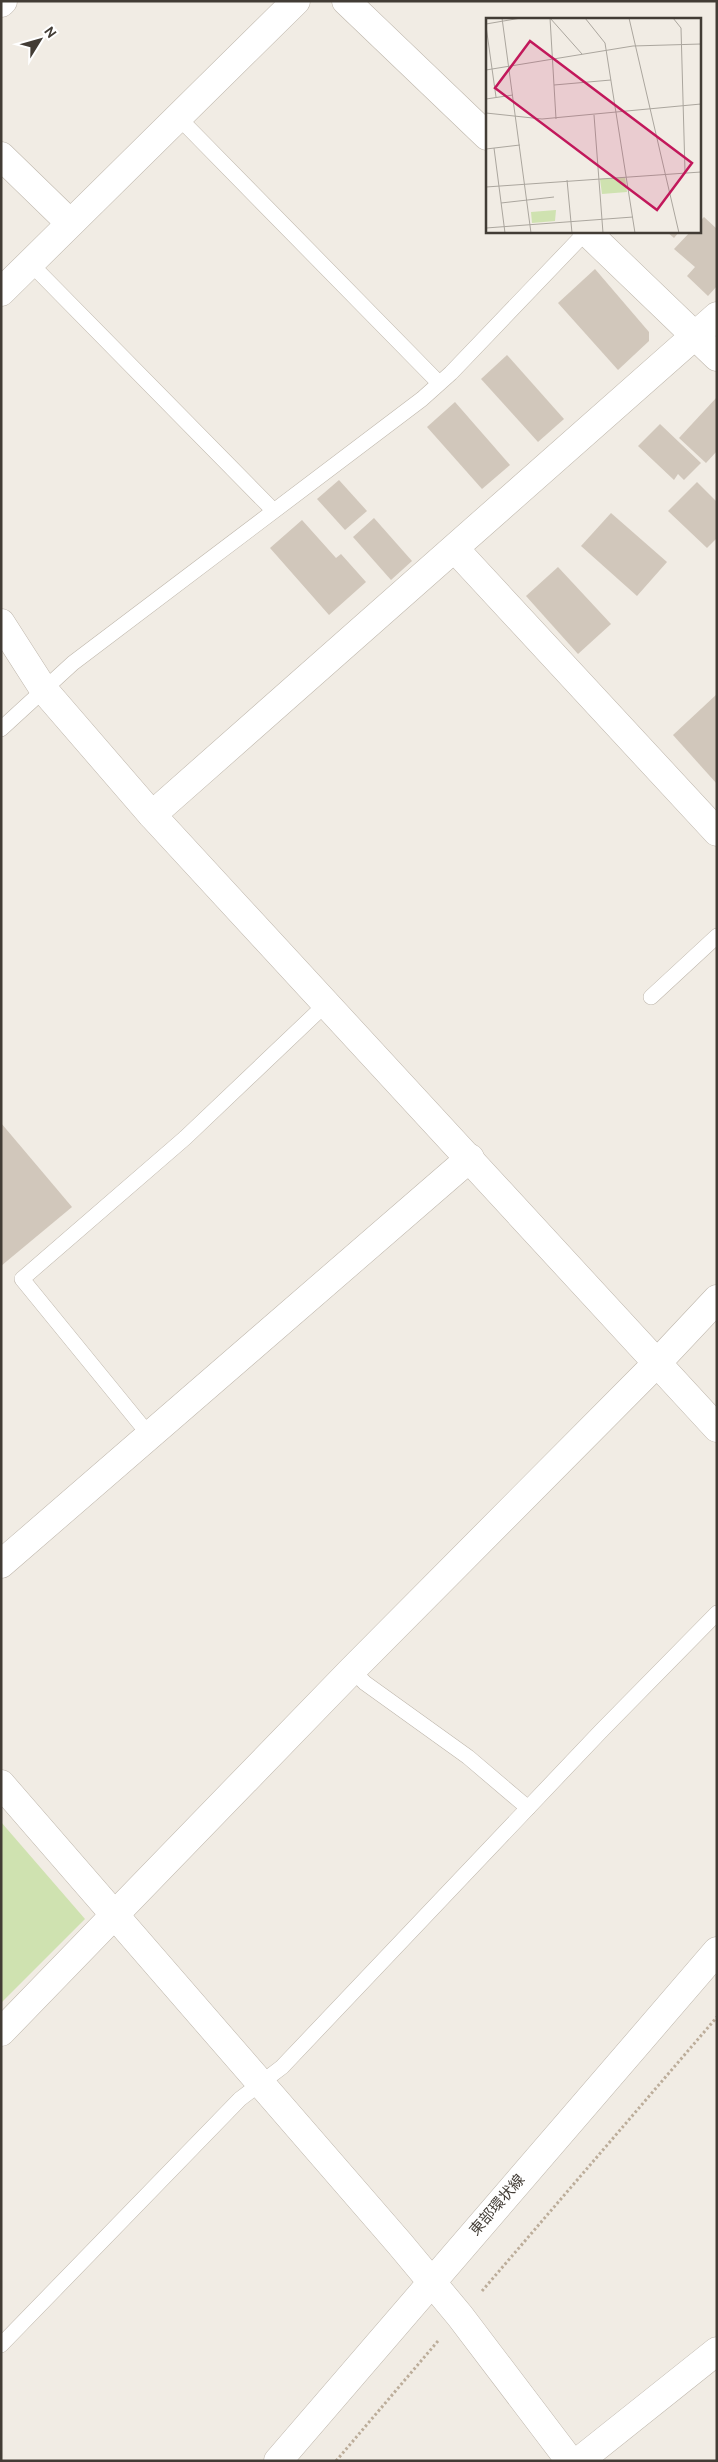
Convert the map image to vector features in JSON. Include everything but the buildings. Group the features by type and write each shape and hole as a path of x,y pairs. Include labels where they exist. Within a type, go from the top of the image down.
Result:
{"street":[{"path":"1,292 296,1"},
{"path":"346,1 486,135"},
{"path":"1,156 70,223"},
{"path":"587,232 717,357"},
{"path":"152,815 717,316"},
{"path":"455,549 717,832"},
{"path":"1,623 44,690 152,815 717,1428"},
{"path":"1,1564 470,1158"},
{"path":"1,2032 352,1670 657,1363 717,1298"},
{"path":"1,1784 261,2083 460,2316 570,2461"},
{"name":"東部環状線","path":"278,2461 717,1951"},
{"path":"579,2461 717,2351"}],"lane":[{"path":"178,117 439,383"},
{"path":"1,729 73,663 272,510 422,399 585,232"},
{"path":"30,263 272,510"},
{"path":"652,997 717,936"},
{"path":"150,1436 22,1279 185,1138 327,1003"},
{"path":"1,2345 240,2099 282,2068 528,1808 717,1613"},
{"path":"352,1670 365,1683 468,1757 528,1808"}],"path":[{"path":"336,2461 717,2017"}],"green space":[{"path":"1,1822 85,1919 1,2003"}]}
